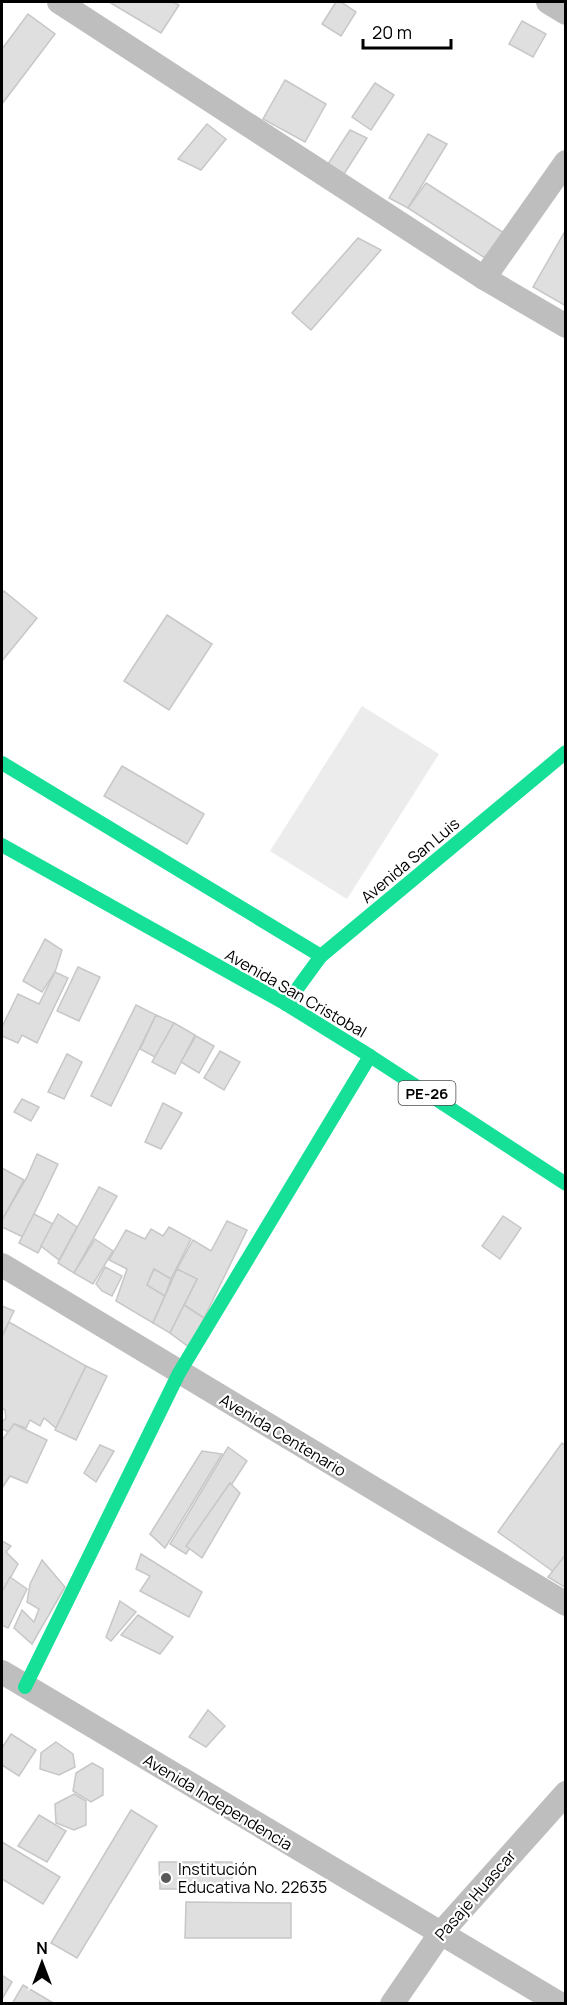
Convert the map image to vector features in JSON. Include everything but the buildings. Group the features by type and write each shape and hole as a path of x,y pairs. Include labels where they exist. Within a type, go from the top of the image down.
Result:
{"main road":[{"name":"Avenida San Luis","path":"286,1004 321,956 566,752"},
{"path":"2,763 321,956"},
{"name":"Avenida San Cristobal","path":"2,845 286,1004 370,1056 566,1185"},
{"path":"25,1687 179,1373 370,1056"}],"street":[{"path":"548,2 566,13"},
{"path":"66,3 484,278 566,326"},
{"path":"484,278 566,162"},
{"name":"Avenida Centenario","path":"2,1265 566,1604"},
{"name":"Avenida Independencia","path":"2,1672 560,2004"},
{"name":"Pasaje Huascar","path":"392,2004 440,1934 566,1793"}],"shaded area":[{"path":"362,706 439,754 347,899 270,851"}],"traffic: fast":[{"path":"321,956 566,752"},
{"path":"2,763 321,956 286,1004"},
{"path":"2,845 286,1004 566,1184"},
{"path":"25,1687 179,1373 370,1056"}],"place":[{"name":"Institución Educativa No. 22635","path":"166,1878"}]}
